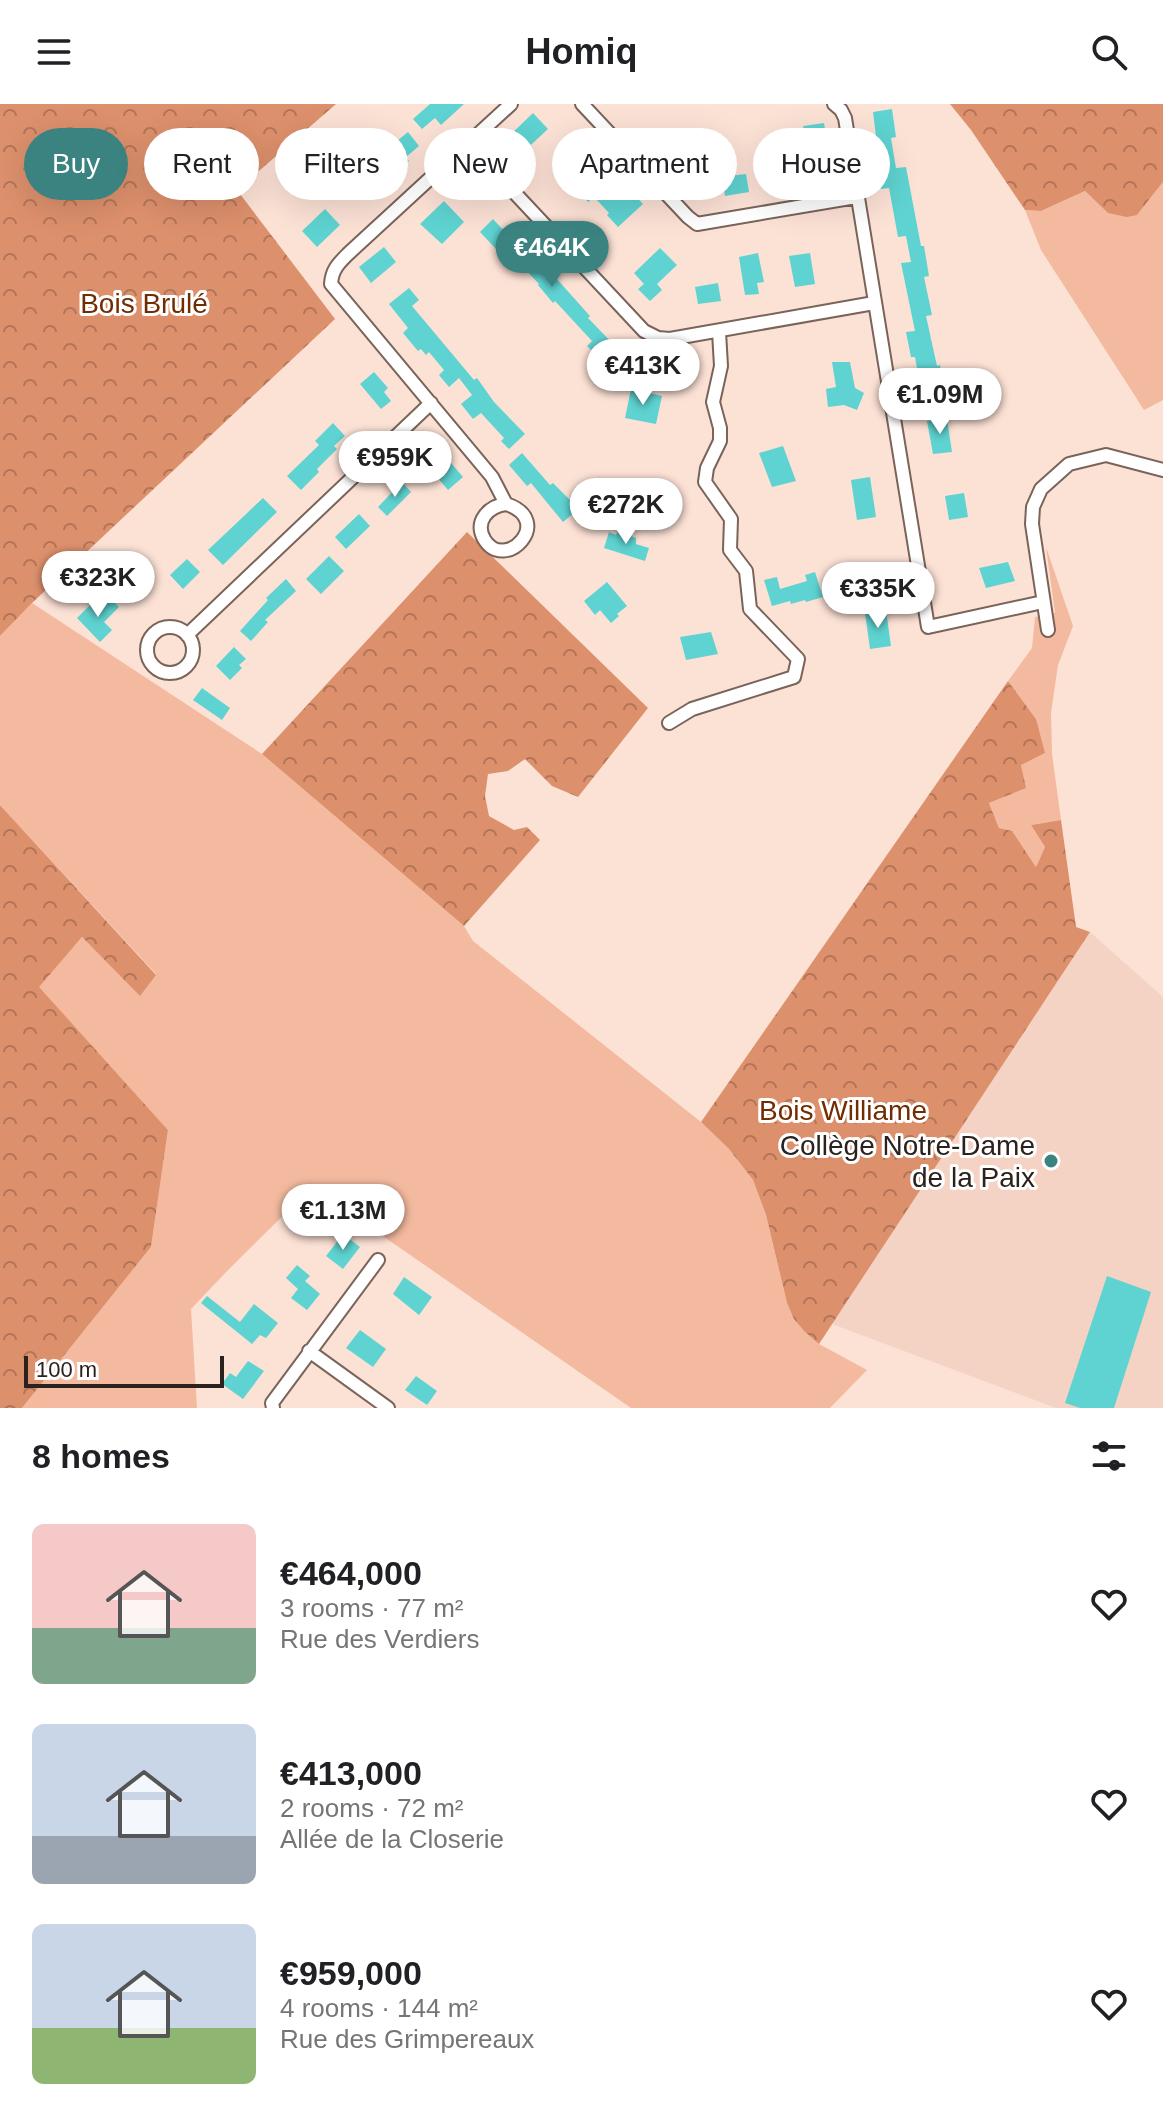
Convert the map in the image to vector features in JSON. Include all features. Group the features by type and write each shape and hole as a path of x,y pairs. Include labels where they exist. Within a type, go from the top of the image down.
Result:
{"street":[{"path":"486,128 511,104"},
{"path":"582,104 697,224 838,200"},
{"path":"834,104 841,110 846,128"},
{"path":"424,185 336,266 331,284 492,477 506,504"},
{"path":"521,200 644,331 658,338 719,332 874,303"},
{"path":"857,200 928,627 1043,602"},
{"path":"669,723 692,709 794,677 798,659 750,609 746,571 730,550 731,519 705,482 707,468 720,441 713,402 721,366 719,332"},
{"path":"187,635 431,403"},
{"path":"1048,630 1032,524 1033,507 1041,489 1069,464 1106,455 1163,470"},
{"path":"273,1408 272,1403 378,1260"},
{"path":"309,1351 388,1408"}],"shaded area":[{"path":"1163,182 1163,400 1144,410 1041,250 1025,210 1041,211 1085,191 1108,213 1137,215"},
{"path":"1046,547 1073,626 1058,665 1051,713 1052,754 1061,820 1031,825 1045,847 1036,867 1012,832 999,828 989,803 1025,788 1021,765 1036,719 1008,681 1032,648 1035,617 1055,613"},
{"path":"32,603 262,754 464,926 473,941 701,1122 729,1149 753,1180 766,1215 787,1303 805,1332 819,1344 867,1370 830,1408 631,1408 312,1187 191,1309 197,1408 22,1408 151,1247 168,1130 38,987 82,937 140,995 156,974 0,805 0,636"},
{"name":"Collège Notre-Dame de la Paix","path":"1090,932 1163,997 1163,1408 1056,1408 832,1324"}],"green space":[{"name":"Bois Brulé","path":"0,104 336,104 308,128 275,128 275,157 259,171 259,128 144,128 144,200 245,200 335,319 0,636"},
{"path":"950,104 1163,104 1163,182 1137,215 1127,217 1108,213 1085,191 1041,211 1025,210"},
{"path":"467,532 648,708 578,797 552,786 525,759 508,771 488,774 485,796 489,816 514,830 527,827 540,840 464,926 262,754"},
{"name":"Bois Williame","path":"1008,681 1036,719 1045,753 1021,765 1026,788 989,803 999,828 1012,831 1036,867 1045,847 1031,825 1061,820 1076,927 1090,932 819,1344 794,1319 787,1303 766,1215 753,1180 729,1149 701,1122"},
{"path":"0,805 156,975 140,996 82,937 39,987 168,1130 151,1247 22,1408 0,1408"}],"building":[{"path":"430,104 464,104 441,125 435,118 422,129 413,119"},
{"path":"892,109 896,137 891,138 896,168 906,167 921,246 924,246 929,276 924,277 932,315 926,316 937,366 940,365 944,395 922,397 915,357 911,357 906,332 915,331 901,263 911,262 906,236 898,237 890,193 890,128 875,128 873,112"},
{"path":"533,113 548,129 536,140 536,128 517,128"},
{"path":"824,123 825,128 803,128"},
{"path":"408,132 419,146 408,155"},
{"path":"746,174 749,192 737,194 737,175"},
{"path":"597,200 639,200 643,204 618,227 607,215 609,213"},
{"path":"444,201 464,222 442,244 420,224"},
{"path":"325,209 340,225 317,247 302,231"},
{"path":"493,219 517,245 522,240 619,350 605,364 587,346 592,341 555,301 553,303 539,284 501,244 496,249 480,232"},
{"path":"384,247 396,262 371,283 359,267"},
{"path":"660,248 677,265 657,284 662,290 650,301 638,289 644,284 634,273"},
{"path":"758,253 764,282 757,283 759,294 745,295 739,257"},
{"path":"810,253 815,284 795,287 789,256"},
{"path":"718,283 721,301 698,304 695,287"},
{"path":"409,288 419,300 412,306 474,380 477,378 494,402 525,434 509,449 501,441 504,438 481,413 473,419 461,404 472,395 459,378 449,387 439,375 444,370 429,352 426,355 421,349 418,351 403,333 408,328 389,304"},
{"path":"832,362 850,362 855,388 864,393 857,410 844,405 828,407 826,389 836,387"},
{"path":"374,372 388,388 384,392 391,401 381,409 360,384"},
{"path":"631,389 662,396 656,424 625,418"},
{"path":"947,419 952,452 933,454 927,421"},
{"path":"333,423 345,436 317,469 319,472 301,490 287,476 319,445 315,441"},
{"path":"783,446 796,481 772,487 759,453"},
{"path":"440,450 463,477 448,490 424,462"},
{"path":"522,453 550,485 553,483 574,504 571,507 575,512 563,522 531,483 527,486 509,465"},
{"path":"870,477 876,517 857,520 851,480"},
{"path":"402,482 411,492 387,516 378,507"},
{"path":"964,493 968,517 949,520 945,496"},
{"path":"263,498 277,512 223,565 208,550"},
{"path":"359,514 370,526 346,549 335,537"},
{"path":"618,531 636,538 636,544 649,548 645,561 604,548 609,532 616,535"},
{"path":"329,556 344,571 321,594 306,579"},
{"path":"187,559 200,572 183,589 170,575"},
{"path":"1008,562 1015,581 986,588 979,568"},
{"path":"815,572 823,597 772,606 764,580 777,577 780,589 807,581 805,575"},
{"path":"286,579 296,591 265,620 268,622 251,641 240,631"},
{"path":"607,582 627,606 611,623 600,610 595,615 584,601"},
{"path":"110,598 119,607 104,622 112,630 100,642 77,618 91,604 97,610"},
{"path":"886,610 891,646 870,649 865,613"},
{"path":"711,632 718,654 686,660 680,637"},
{"path":"234,647 246,659 230,680 216,666"},
{"path":"202,688 230,708 222,720 193,700"},
{"path":"343,1234 360,1247 343,1269 326,1256"},
{"path":"297,1265 310,1276 305,1281 320,1294 307,1310 291,1298 298,1289 286,1278"},
{"path":"1107,1276 1151,1292 1114,1408 1080,1408 1065,1403"},
{"path":"404,1277 432,1297 419,1315 393,1294"},
{"path":"207,1296 240,1322 254,1304 278,1323 266,1338 260,1335 252,1344 201,1303"},
{"path":"360,1330 386,1349 373,1367 346,1348"},
{"path":"248,1361 264,1371 243,1399 222,1384 230,1373 236,1377"},
{"path":"416,1376 437,1391 427,1405 405,1390"}],"place":[{"name":"Collège Notre-Dame de la Paix","path":"1051,1161"}]}
